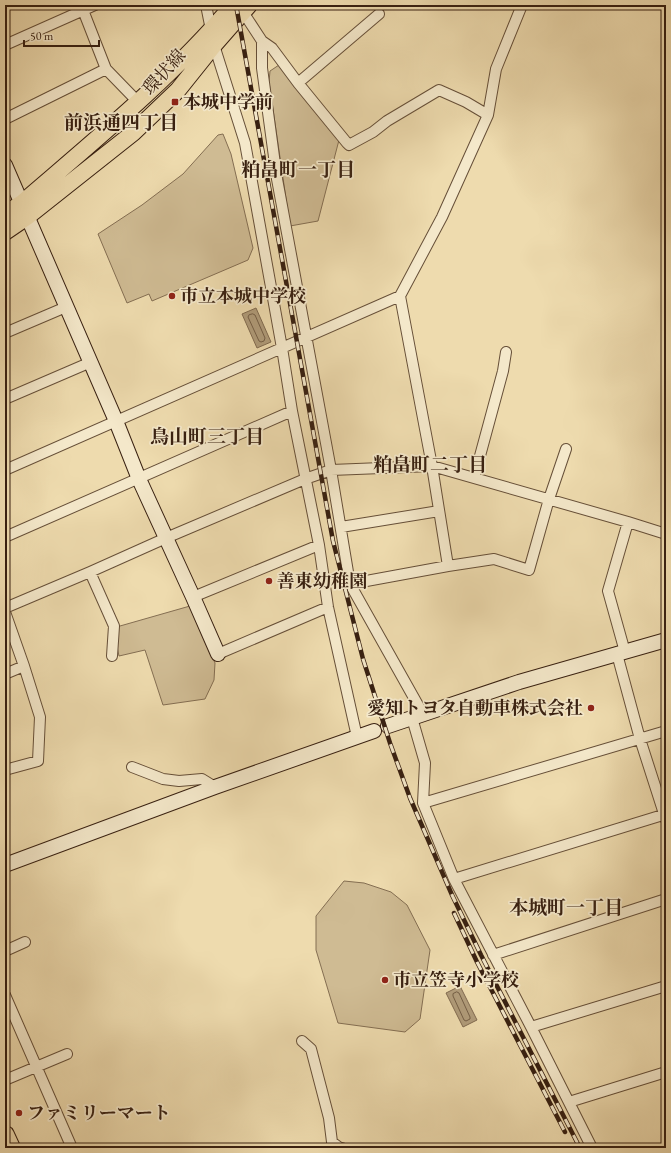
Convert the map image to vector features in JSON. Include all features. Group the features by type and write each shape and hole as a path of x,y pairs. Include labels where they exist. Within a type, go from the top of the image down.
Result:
{"highway":[{"path":"5,1135 11,1148"}],"main road":[{"name":"環状線","path":"5,232 25,210 138,102 212,38 242,7"},
{"name":"環状線","path":"5,214 25,210 132,133 178,90 212,38"}],"street":[{"path":"5,45 82,8 95,5"},
{"path":"206,5 212,38 245,143 328,607 357,737"},
{"path":"5,470 400,296 442,218 488,115 496,70 522,5"},
{"path":"242,7 262,41 272,48 298,83 349,145 373,132 387,121 439,90 466,102 488,115"},
{"path":"82,8 106,69 138,102"},
{"path":"298,83 379,14"},
{"path":"262,41 262,68 277,178 331,470 350,584 418,716 425,763 423,803 454,879 592,1148"},
{"path":"5,119 106,69"},
{"path":"5,165 91,362 139,479 218,654 328,607"},
{"path":"400,296 432,466 448,566"},
{"path":"5,333 66,307"},
{"path":"474,478 503,371 506,352"},
{"path":"5,399 91,362"},
{"path":"5,537 292,411"},
{"path":"350,584 448,566 494,560 530,570 549,499 566,449"},
{"path":"5,608 305,479 331,470 432,466 666,534"},
{"path":"341,527 439,511"},
{"path":"454,879 666,816 640,739 608,591 628,522"},
{"path":"193,597 318,545"},
{"path":"90,572 114,626 112,656"},
{"path":"5,612 40,717 38,761 5,770"},
{"path":"388,726 519,682 666,640"},
{"path":"5,674 24,666"},
{"path":"5,865 374,731"},
{"path":"423,803 666,731"},
{"path":"132,767 163,779 179,781 202,779 215,788"},
{"path":"493,955 666,899"},
{"path":"5,951 25,942"},
{"path":"531,1027 666,986"},
{"path":"5,995 72,1148"},
{"path":"302,1041 311,1049 329,1118 332,1142 342,1148"},
{"path":"5,1080 67,1054"},
{"path":"569,1102 666,1072"}],"shaded area":[{"path":"279,65 339,140 318,221 290,226 269,82 270,71"},
{"path":"223,134 231,154 253,248 248,260 152,301 149,294 127,303 98,234 142,205 183,174 218,135"},
{"path":"190,606 215,663 214,680 205,699 163,705 145,650 119,656 113,628"},
{"path":"344,881 364,883 391,892 407,905 430,950 420,1019 405,1032 338,1023 316,950 316,916"}],"water":[{"path":"256,308 271,342 257,348 242,314"},
{"path":"460,986 477,1020 463,1027 446,993"}],"railway":[{"path":"236,5 333,541 363,659 390,743 410,798 452,895 481,955 580,1148"},
{"path":"454,913 477,962 565,1132"}],"place":[{"name":"本城中学前","path":"175,102"},
{"name":"市立本城中学校","path":"172,296"},
{"name":"善東幼稚園","path":"269,581"},
{"name":"愛知トヨタ自動車株式会社","path":"591,708"},
{"name":"市立笠寺小学校","path":"385,980"},
{"name":"ファミリーマート","path":"19,1113"}],"district":[{"name":"前浜通四丁目","path":"121,122"},
{"name":"粕畠町一丁目","path":"298,169"},
{"name":"鳥山町三丁目","path":"207,436"},
{"name":"粕畠町二丁目","path":"430,464"},
{"name":"本城町一丁目","path":"566,907"}]}
